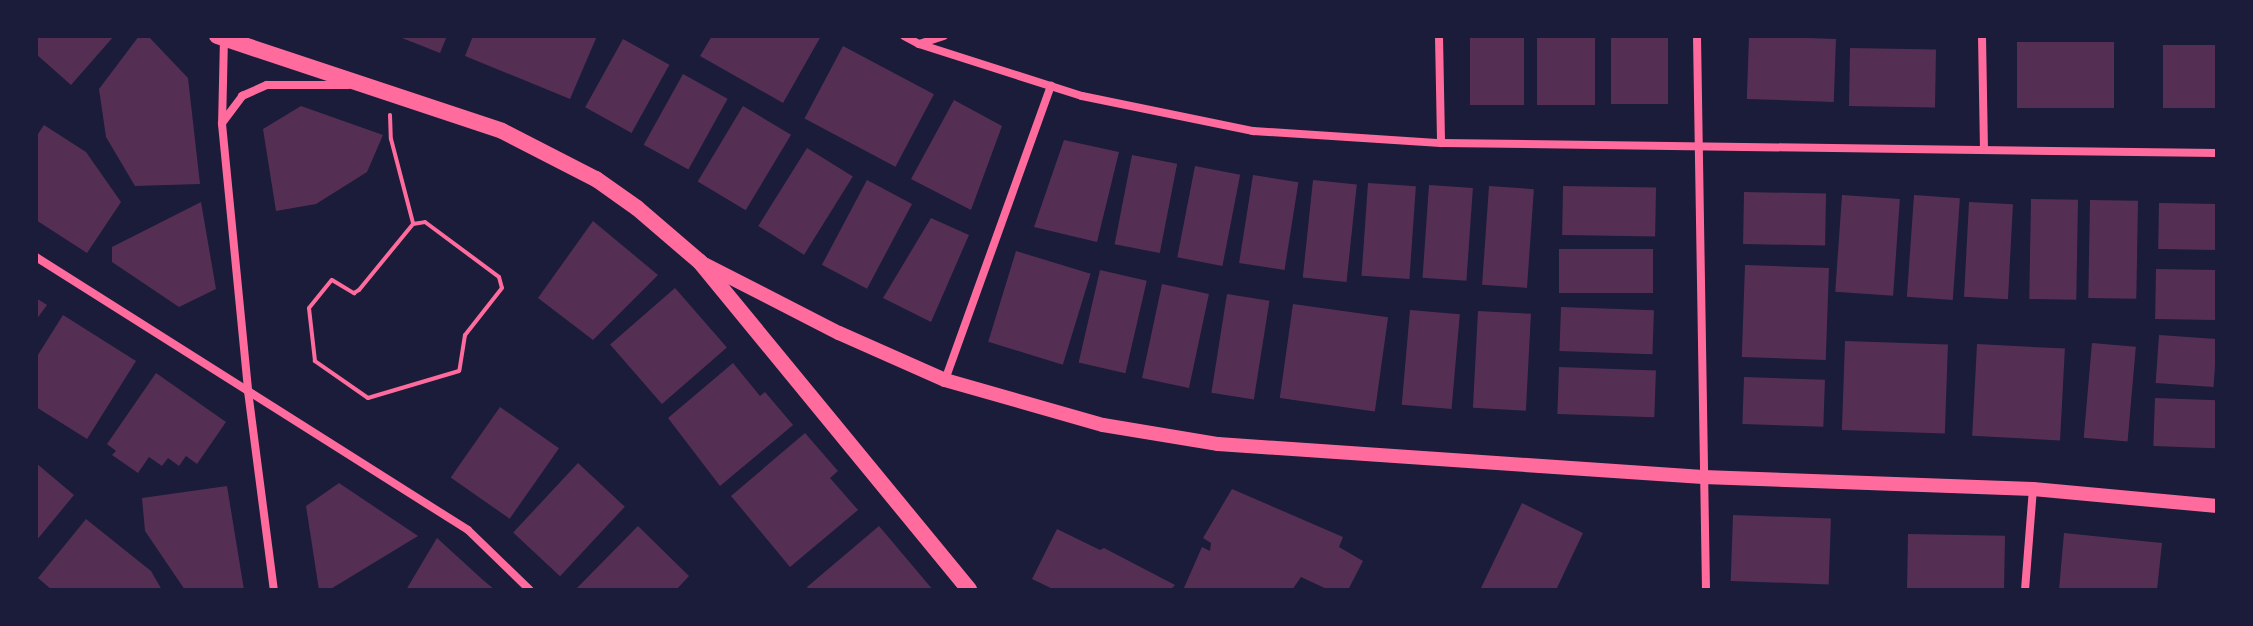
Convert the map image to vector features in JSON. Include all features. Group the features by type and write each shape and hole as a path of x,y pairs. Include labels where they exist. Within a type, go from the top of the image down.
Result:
{"main road":[{"path":"221,37 502,131 554,156 637,208 700,262 969,590"}],"street":[{"path":"904,36 919,44 1082,96 1253,131 1441,143 2217,153"},
{"path":"919,44 944,36"},
{"path":"1439,36 1441,143"},
{"path":"1697,36 1706,590"},
{"path":"1982,36 1984,150"},
{"path":"221,37 222,124 248,391 274,590"},
{"path":"222,124 242,96 267,85 365,85"},
{"path":"945,380 1051,86"},
{"path":"36,257 468,530 530,590"},
{"path":"700,262 839,333 945,380 1103,425 1218,444 1703,477 2033,489 2217,506"},
{"path":"2025,590 2033,489"}],"path":[{"path":"389,93 391,139 413,224"},
{"path":"425,222 499,277 502,288 465,335 459,371 368,398 315,361 309,308 332,280 354,293 359,290 413,224 425,222"}],"building":[{"path":"36,36 114,36 71,85 36,54"},
{"path":"139,36 148,36 188,78 200,184 135,186 106,137 99,89"},
{"path":"397,36 447,36 440,53"},
{"path":"473,36 597,36 570,99 465,56"},
{"path":"712,36 821,36 783,103 700,56"},
{"path":"1470,36 1524,36 1524,105 1470,105"},
{"path":"1537,36 1595,36 1595,105 1537,105"},
{"path":"1611,36 1668,36 1668,104 1611,104"},
{"path":"1749,36 1836,39 1834,102 1747,99"},
{"path":"623,39 669,65 632,133 585,107"},
{"path":"2017,42 2114,42 2114,108 2017,108"},
{"path":"2163,45 2217,45 2217,108 2163,108"},
{"path":"843,46 934,94 895,167 805,118"},
{"path":"1850,48 1936,50 1935,107 1849,106"},
{"path":"683,74 728,99 688,170 644,145"},
{"path":"954,100 1002,126 971,210 911,179"},
{"path":"301,106 383,135 367,172 316,204 276,211 263,129"},
{"path":"743,106 791,135 746,210 698,181"},
{"path":"44,125 86,152 121,202 87,253 36,220 36,137"},
{"path":"1064,140 1119,152 1097,242 1034,227"},
{"path":"807,148 853,177 804,255 758,226"},
{"path":"1132,155 1177,164 1160,253 1115,244"},
{"path":"1195,166 1240,175 1222,266 1177,257"},
{"path":"1253,175 1298,182 1285,270 1239,263"},
{"path":"867,180 912,204 867,289 822,265"},
{"path":"1313,180 1357,185 1347,282 1303,277"},
{"path":"1368,183 1416,186 1409,279 1362,276"},
{"path":"1429,185 1473,188 1466,281 1423,278"},
{"path":"1489,186 1534,189 1527,288 1482,285"},
{"path":"1563,186 1656,188 1655,237 1562,235"},
{"path":"1744,192 1826,193 1825,245 1743,244"},
{"path":"1842,195 1900,199 1893,296 1835,292"},
{"path":"1914,195 1960,198 1953,300 1907,297"},
{"path":"2031,199 2078,200 2076,300 2029,299"},
{"path":"2090,200 2138,201 2136,299 2088,298"},
{"path":"201,202 216,289 179,307 112,262 112,247"},
{"path":"1969,202 2013,204 2008,299 1964,297"},
{"path":"2159,203 2217,204 2216,250 2158,249"},
{"path":"931,218 969,235 931,322 883,298"},
{"path":"593,221 658,275 593,340 538,298"},
{"path":"1559,249 1653,249 1653,293 1559,293"},
{"path":"1016,251 1091,274 1063,365 988,342"},
{"path":"1745,265 1829,268 1826,360 1742,357"},
{"path":"2156,269 2217,270 2216,320 2155,319"},
{"path":"1100,270 1147,281 1125,373 1079,363"},
{"path":"1162,284 1209,294 1189,388 1142,378"},
{"path":"675,288 727,348 662,404 610,344"},
{"path":"1227,294 1269,301 1254,399 1211,393"},
{"path":"36,298 47,305 36,320"},
{"path":"1293,304 1388,317 1375,411 1280,398"},
{"path":"1561,307 1654,310 1652,354 1559,351"},
{"path":"1410,310 1460,314 1452,409 1402,405"},
{"path":"1478,311 1531,314 1526,411 1473,408"},
{"path":"63,315 136,361 87,439 36,407 36,358"},
{"path":"2159,335 2217,339 2214,387 2156,383"},
{"path":"1845,341 1948,345 1945,434 1842,430"},
{"path":"2092,343 2136,347 2128,441 2084,438"},
{"path":"1977,344 2065,349 2060,440 1972,436"},
{"path":"733,363 760,396 765,392 793,425 720,486 668,418"},
{"path":"1559,367 1656,370 1654,417 1557,414"},
{"path":"156,373 226,422 197,464 186,456 179,466 168,458 162,466 149,457 138,473 112,455 116,451 107,444"},
{"path":"1744,377 1825,380 1823,427 1742,424"},
{"path":"2155,398 2217,400 2215,448 2153,446"},
{"path":"500,407 559,448 510,519 451,477"},
{"path":"805,433 838,471 830,478 858,510 790,567 731,496"},
{"path":"36,463 74,495 36,541"},
{"path":"578,463 625,507 560,576 513,532"},
{"path":"339,483 418,536 329,590 319,590 306,506"},
{"path":"227,486 244,590 185,590 145,531 142,498"},
{"path":"1232,489 1343,537 1339,547 1363,561 1348,590 1329,590 1301,577 1292,590 1183,590 1202,547 1210,551 1211,543 1203,538"},
{"path":"1522,503 1583,533 1556,590 1480,590"},
{"path":"1733,515 1831,518 1829,584 1731,581"},
{"path":"86,519 151,571 162,590 52,590 38,578"},
{"path":"638,526 689,576 676,590 579,590 577,588"},
{"path":"879,526 933,590 809,590 807,587"},
{"path":"1057,529 1100,550 1104,548 1175,585 1170,590 1055,590 1032,579"},
{"path":"2064,533 2162,543 2157,590 2059,590"},
{"path":"1908,534 2005,536 2004,590 1907,590"},
{"path":"437,538 483,580 495,590 406,590"}]}
